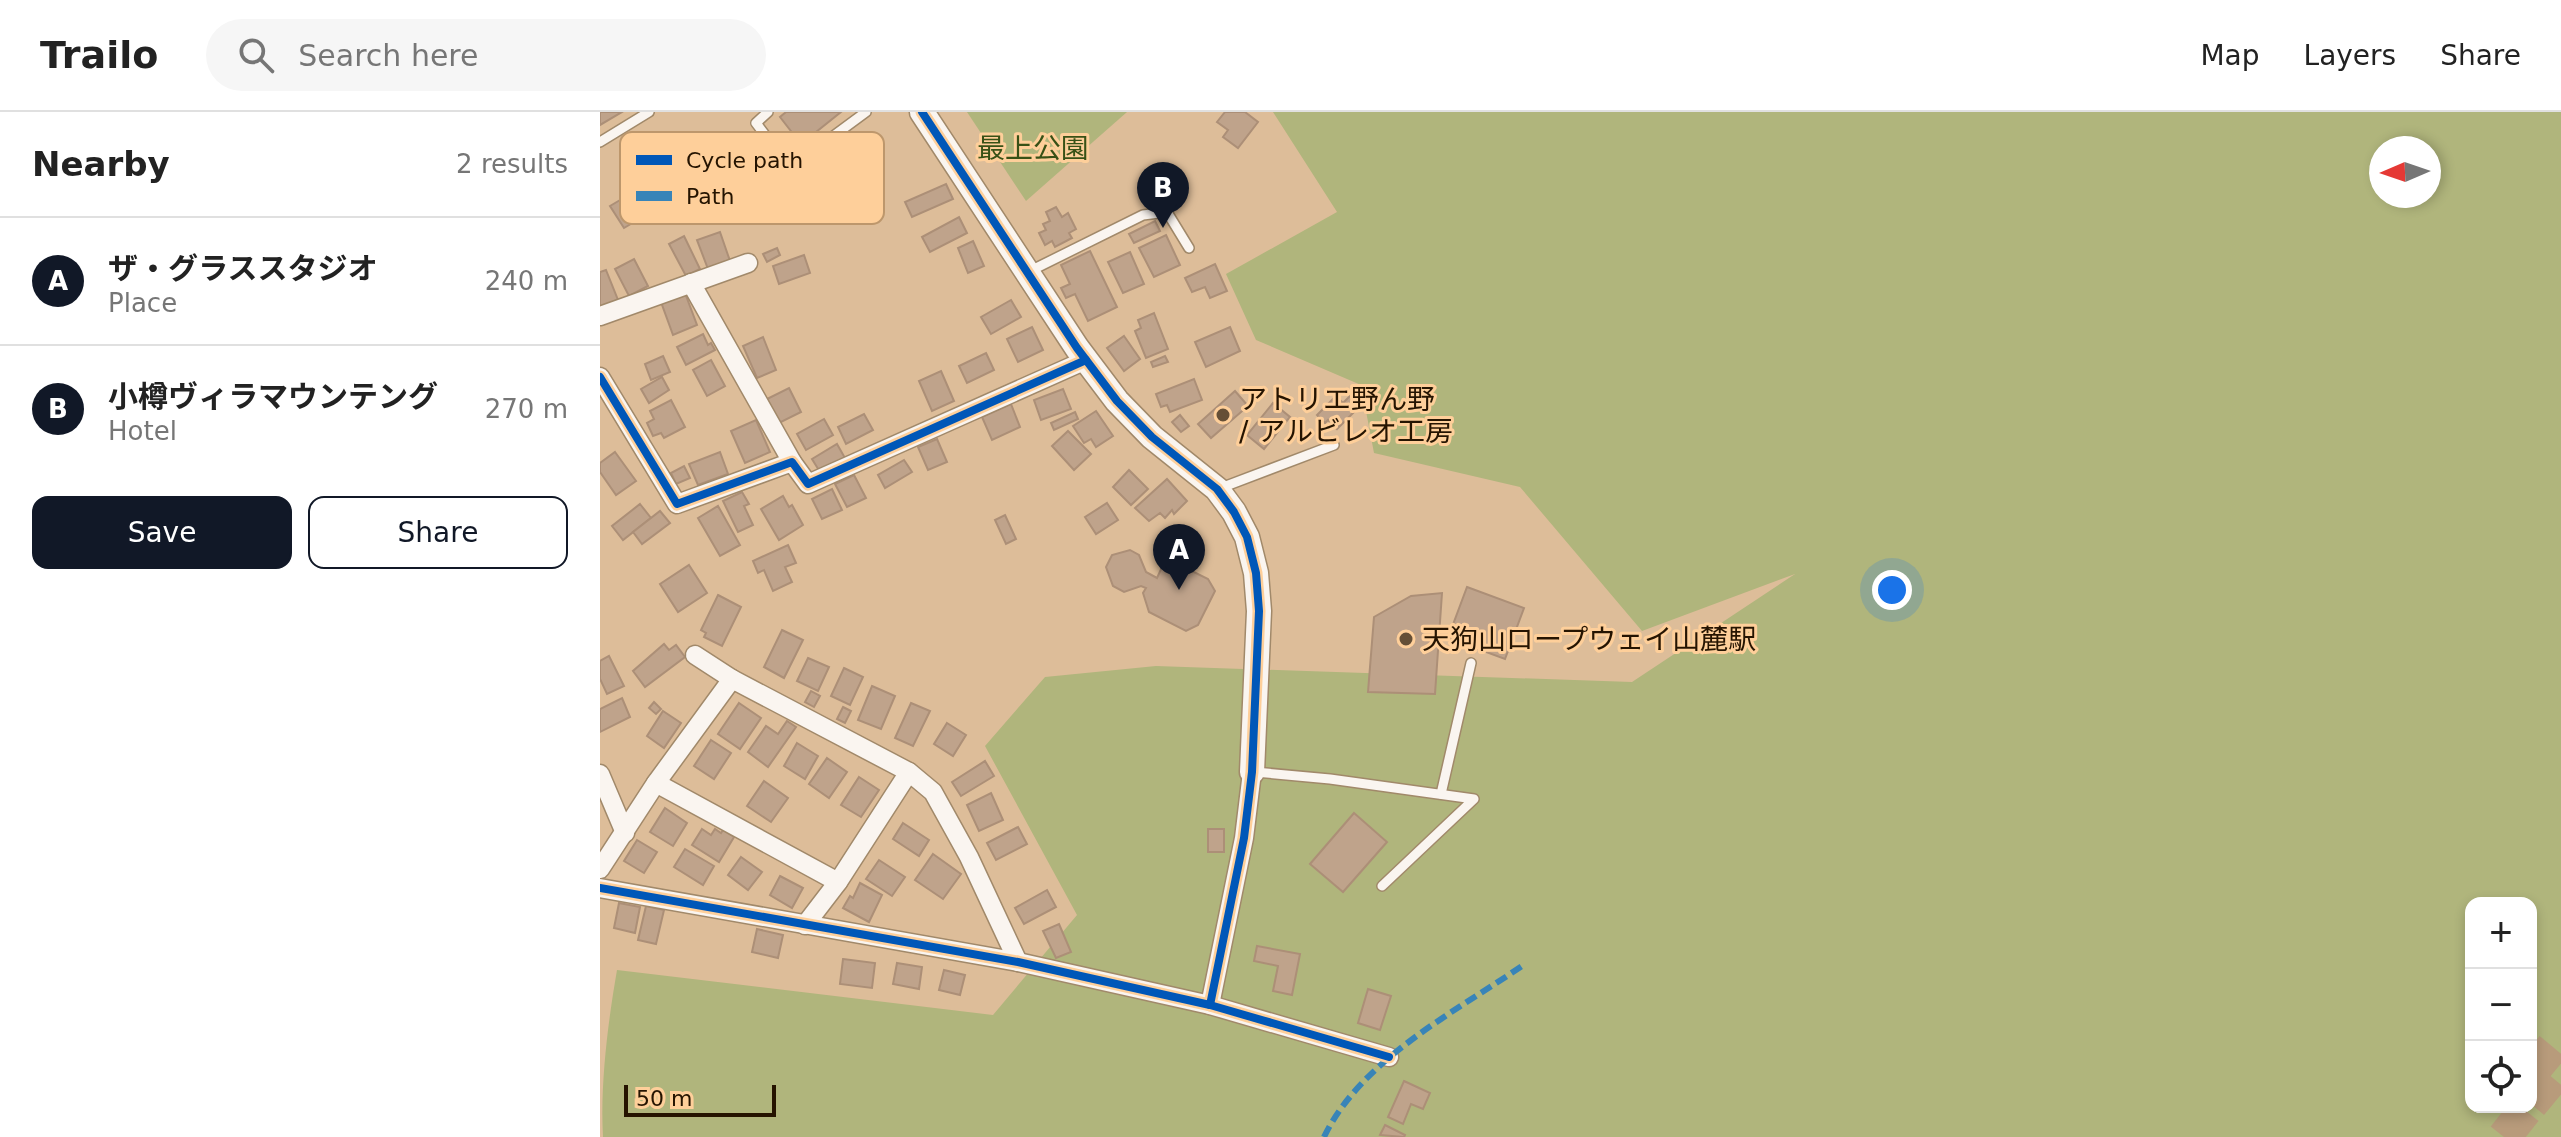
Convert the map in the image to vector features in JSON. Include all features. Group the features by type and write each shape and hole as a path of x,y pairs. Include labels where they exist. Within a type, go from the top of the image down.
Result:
{"street":[{"path":"922,112 1086,360 1117,401 1152,437 1217,489 1247,537 1256,573 1259,611 1252,772 1244,838 1210,1005"},
{"path":"600,316 748,263"},
{"path":"691,283 792,462 808,484 1086,360"},
{"path":"600,377 677,504 792,462"},
{"path":"695,655 732,679 909,772 933,792 969,857 1018,962"},
{"path":"600,869 656,783 732,679"},
{"path":"805,925 838,882 909,772"},
{"path":"600,774 625,833"},
{"path":"656,783 838,882"},
{"path":"600,888 1018,962 1210,1005 1389,1057"}],"lane":[{"path":"600,142 649,112"},
{"path":"763,132 756,123 768,112"},
{"path":"839,132 866,112"},
{"path":"1028,272 1143,215 1167,212 1189,248"},
{"path":"1217,489 1334,445"},
{"path":"1441,794 1471,663"},
{"path":"1252,772 1474,799 1382,886"}],"green space":[{"name":"最上公園","path":"967,112 1127,112 1026,201"},
{"path":"1273,112 2561,112 2561,1137 603,1137 606,1053 617,970 993,1015 1077,915 985,746 1045,677 1156,666 1632,682 1795,574 1642,631 1520,487 1374,453 1361,385 1256,340 1226,274 1337,212"}],"building":[{"path":"600,112 622,112 600,125"},
{"path":"786,112 841,112 816,132 792,132 780,117"},
{"path":"1225,112 1245,112 1258,122 1238,148 1223,137 1228,130 1217,122"},
{"path":"946,184 953,199 912,217 905,202"},
{"path":"620,200 620,222 610,206"},
{"path":"1056,207 1062,217 1068,213 1076,229 1069,233 1072,238 1055,247 1052,241 1045,245 1039,233 1046,230 1043,224 1050,221 1046,212"},
{"path":"959,217 967,233 930,252 922,237"},
{"path":"1155,221 1160,231 1134,243 1129,234"},
{"path":"720,232 730,261 708,269 697,240"},
{"path":"1166,235 1180,265 1154,277 1139,248"},
{"path":"684,236 700,269 686,276 669,244"},
{"path":"973,241 984,266 968,273 958,248"},
{"path":"777,248 780,255 767,262 763,254"},
{"path":"1090,251 1117,307 1088,321 1075,294 1066,298 1061,288 1070,284 1061,265"},
{"path":"1130,252 1144,284 1123,293 1108,262"},
{"path":"804,255 810,273 779,284 773,266"},
{"path":"634,259 648,286 629,296 615,269"},
{"path":"1215,264 1227,291 1210,298 1205,287 1192,292 1185,278"},
{"path":"606,270 618,300 600,307 600,272"},
{"path":"685,293 697,325 673,335 661,302"},
{"path":"1011,300 1021,317 991,334 981,317"},
{"path":"1154,313 1168,349 1146,358 1135,331 1141,328 1138,320"},
{"path":"1032,327 1043,350 1018,362 1007,339"},
{"path":"1230,327 1240,351 1206,367 1195,342"},
{"path":"703,334 708,345 711,343 715,350 686,365 677,347"},
{"path":"1124,336 1140,359 1124,371 1107,348"},
{"path":"763,337 776,370 757,378 743,346"},
{"path":"986,353 994,370 967,383 959,366"},
{"path":"663,356 670,372 651,380 645,364"},
{"path":"1165,356 1168,362 1153,367 1151,362"},
{"path":"711,360 725,386 707,396 693,370"},
{"path":"941,371 954,401 932,411 919,381"},
{"path":"662,377 669,390 649,403 641,389"},
{"path":"1194,379 1202,400 1170,412 1167,405 1161,407 1156,394"},
{"path":"789,388 801,412 779,423 767,399"},
{"path":"1063,389 1071,409 1041,420 1034,400"},
{"name":"アトリエ野ん野 / アルビレオ工房","path":"1235,391 1248,406 1211,438 1198,424"},
{"path":"1336,396 1343,403 1350,396 1360,406 1337,429 1317,415"},
{"path":"671,400 685,427 664,438 661,433 653,436 647,423 654,419 650,411"},
{"path":"1273,403 1290,417 1264,449 1247,435"},
{"path":"1011,404 1020,427 992,440 982,417"},
{"path":"1096,411 1113,436 1096,447 1091,439 1084,443 1073,426"},
{"path":"1075,412 1078,419 1054,430 1051,423"},
{"path":"864,414 873,430 846,444 838,427"},
{"path":"1180,415 1189,426 1181,432 1172,422"},
{"path":"824,419 833,435 806,450 797,434"},
{"path":"756,420 770,452 745,463 731,431"},
{"path":"1068,431 1091,454 1074,470 1052,446"},
{"path":"937,439 947,462 928,470 918,447"},
{"path":"837,444 845,458 820,472 812,459"},
{"path":"615,452 636,481 616,495 600,472 600,463"},
{"path":"720,452 728,474 698,485 689,464"},
{"path":"904,460 912,472 885,488 878,475"},
{"path":"684,466 690,478 676,484 671,473"},
{"path":"1129,470 1148,489 1131,505 1113,487"},
{"path":"854,475 866,498 847,507 835,484"},
{"path":"1167,479 1187,501 1174,514 1172,510 1165,518 1160,513 1149,521 1135,508"},
{"path":"832,489 842,510 822,519 812,499"},
{"path":"742,492 749,504 744,506 753,525 738,532 723,501"},
{"path":"783,496 803,525 779,540 761,509"},
{"path":"1107,503 1118,520 1096,534 1085,517"},
{"path":"640,504 651,518 623,540 612,526"},
{"path":"718,506 740,545 720,556 698,518"},
{"path":"660,511 670,523 642,544 633,532"},
{"path":"1005,515 1016,539 1006,544 995,520"},
{"path":"788,545 796,563 785,567 792,582 773,591 764,570 758,573 753,561"},
{"path":"1130,550 1139,555 1146,572 1157,578 1162,567 1174,562 1208,579 1215,591 1198,625 1186,631 1149,612 1143,593 1146,588 1141,586 1124,592 1113,586 1106,567 1112,555"},
{"path":"689,565 707,593 678,612 660,584"},
{"path":"1467,587 1524,608 1505,659 1448,638"},
{"name":"天狗山ロープウェイ山麓駅","path":"1442,593 1435,694 1368,692 1374,617 1411,596"},
{"path":"718,595 741,607 722,646 704,637 706,633 701,630"},
{"path":"782,630 803,640 784,678 764,667"},
{"path":"664,644 669,650 676,645 685,657 645,687 633,671"},
{"path":"609,656 624,686 607,694 600,679 600,661"},
{"path":"808,658 829,667 818,691 797,681"},
{"path":"844,668 863,677 850,705 831,696"},
{"path":"872,686 895,696 881,729 858,720"},
{"path":"811,691 820,696 814,707 805,702"},
{"path":"622,698 630,717 600,732 600,709"},
{"path":"654,702 661,709 656,714 649,708"},
{"path":"739,703 761,718 740,749 718,734"},
{"path":"911,703 930,711 913,746 895,738"},
{"path":"843,707 851,711 845,723 837,719"},
{"path":"663,711 681,723 664,748 647,736"},
{"path":"787,721 796,727 768,767 748,752 766,726 778,734"},
{"path":"947,723 966,735 953,756 934,744"},
{"path":"711,740 731,753 714,779 694,766"},
{"path":"797,743 818,756 805,779 784,766"},
{"path":"827,758 847,772 829,798 809,784"},
{"path":"985,761 994,776 961,796 952,782"},
{"path":"859,777 879,790 861,817 841,805"},
{"path":"764,781 788,798 771,822 747,806"},
{"path":"991,793 1003,820 979,831 967,805"},
{"path":"665,808 687,823 673,846 650,832"},
{"path":"1354,813 1387,842 1343,892 1310,864"},
{"path":"903,823 929,840 919,856 893,839"},
{"path":"1018,827 1027,844 996,860 987,843"},
{"path":"702,829 711,835 715,829 721,833 723,830 734,837 719,862 692,845"},
{"path":"1208,829 1224,829 1224,852 1208,852"},
{"path":"637,840 657,852 644,873 624,861"},
{"path":"685,849 714,866 703,885 674,867"},
{"path":"933,854 961,874 943,899 915,880"},
{"path":"741,857 762,872 748,890 728,875"},
{"path":"879,860 905,877 892,896 866,879"},
{"path":"780,876 803,888 792,908 770,895"},
{"path":"860,883 882,895 869,922 843,908 850,896 853,898"},
{"path":"1047,890 1056,907 1024,924 1015,908"},
{"path":"619,903 640,907 635,933 614,928"},
{"path":"646,906 664,910 656,944 638,940"},
{"path":"1059,924 1071,952 1056,958 1043,931"},
{"path":"757,929 783,935 778,958 752,952"},
{"path":"1257,946 1300,954 1292,995 1273,991 1278,966 1254,961"},
{"path":"843,959 875,963 872,988 840,984"},
{"path":"897,963 922,967 919,989 893,984"},
{"path":"944,970 965,975 960,995 939,990"},
{"path":"1368,989 1391,996 1380,1030 1358,1023"},
{"path":"1404,1081 1430,1093 1423,1109 1411,1104 1403,1124 1388,1117"},
{"path":"1385,1125 1405,1135 1404,1137 1380,1135"}],"tunnel":[{"path":"2537,1066 2561,1037"},
{"path":"2537,1097 2561,1068"},
{"path":"2504,1137 2523,1113"}],"marked path":[{"path":"1324,1137 1340,1109 1385,1061 1439,1020 1522,966"}],"cycle path":[{"path":"922,112 1077,348 1117,401 1152,437 1217,489 1247,537 1256,573 1259,611 1252,772 1244,838 1210,1005"},
{"path":"600,377 677,504 792,462 808,484 1086,360"},
{"path":"600,888 1018,962 1210,1005 1389,1057"}],"place":[{"name":"小樽ヴィラマウンテング","path":"1163,228"},
{"name":"アトリエ野ん野 / アルビレオ工房","path":"1223,415"},
{"name":"ザ・グラススタジオ","path":"1179,590"},
{"name":"天狗山ロープウェイ山麓駅","path":"1406,639"}]}
